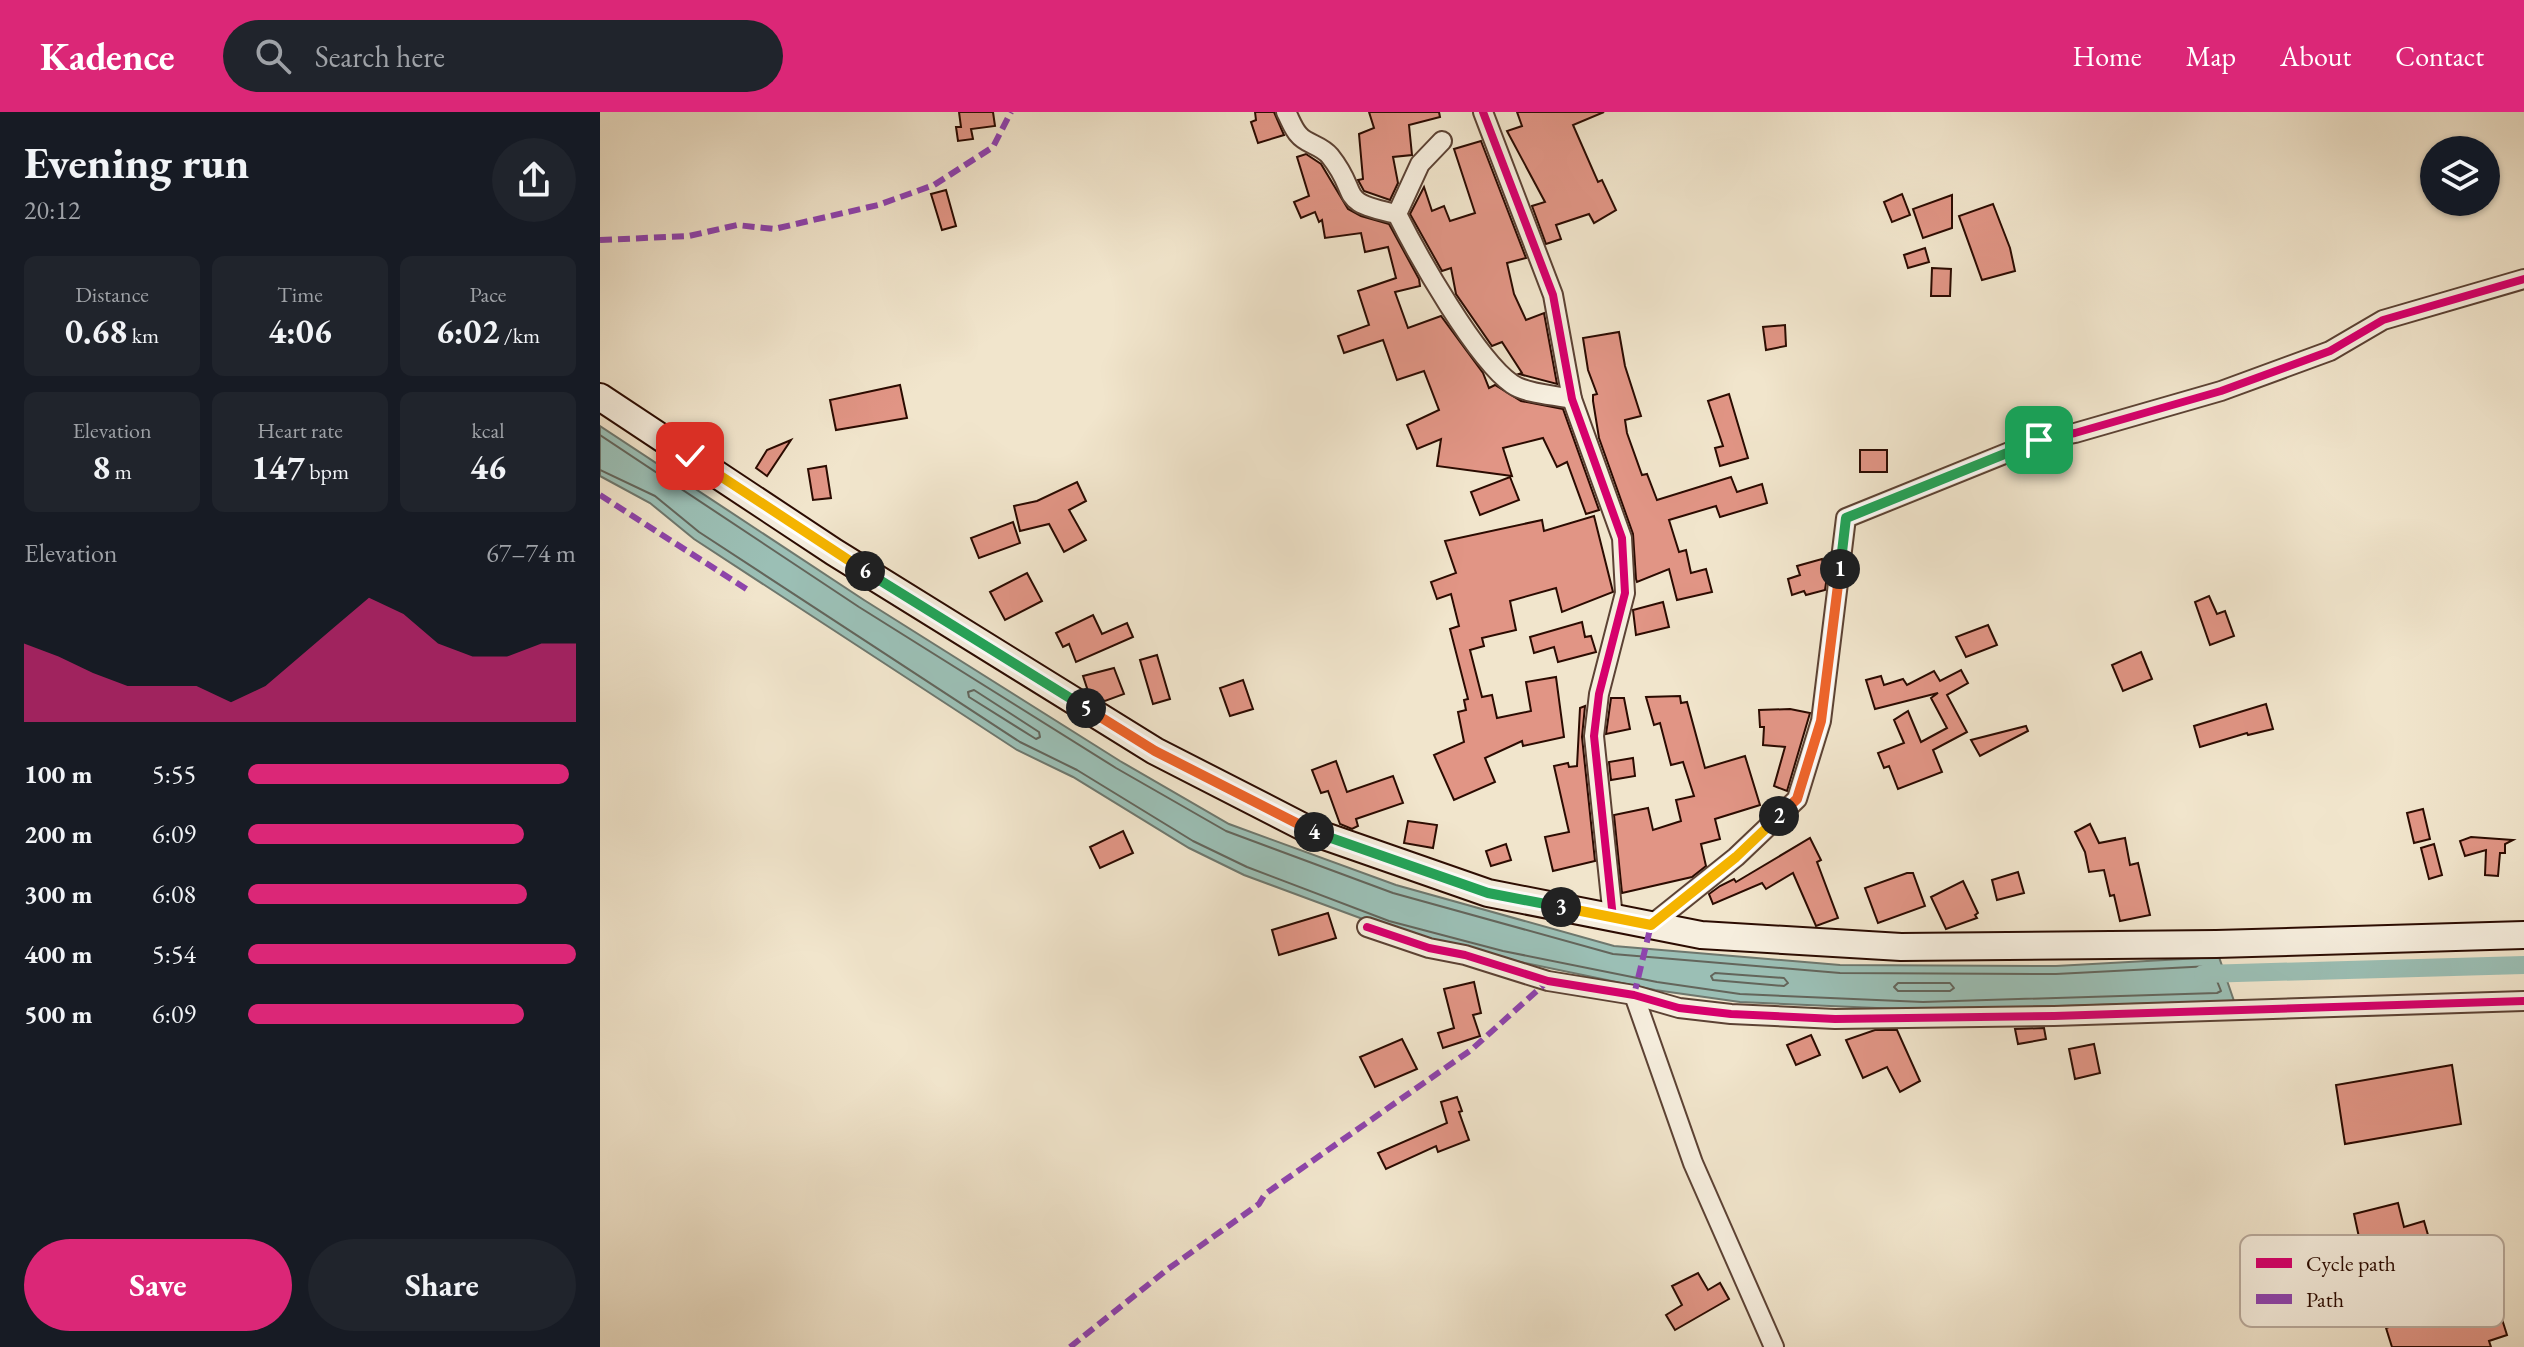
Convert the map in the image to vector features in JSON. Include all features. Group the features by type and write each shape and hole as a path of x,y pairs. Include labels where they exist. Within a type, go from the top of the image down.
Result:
{"main road":[{"path":"600,397 834,552 1168,758 1313,832 1488,893 1701,935 1901,947 2216,944 2524,935"}],"street":[{"path":"1286,112 1300,137 1317,144 1331,157 1351,198 1363,207 1397,214"},
{"path":"1483,112 1553,295 1572,399 1622,538 1625,593 1599,694 1594,736 1613,918"},
{"path":"1397,214 1420,164 1442,141"},
{"path":"1397,214 1416,251 1489,362 1514,386 1572,399"},
{"path":"1651,925 1736,857 1797,799 1821,721 1846,518 2039,440 2075,433 2221,391 2330,351 2383,320 2524,279"},
{"path":"1367,927 1548,981 1634,995 1692,1009 1835,1019 2070,1016 2524,1001"},
{"path":"1634,995 1693,1163 1774,1347"}],"water":[{"path":"600,426 864,600 1120,761 1229,824 1396,885 1614,946 1840,965 2056,966 2219,957 2234,1001 1923,1010 1740,1002 1655,990 1501,958 1387,928 1244,875 1189,848 1073,777 1017,750 694,539 650,503 600,476"}],"building":[{"path":"959,112 993,112 995,126 971,129 973,139 958,141 956,127 961,127"},
{"path":"1255,112 1274,112 1284,135 1258,143 1251,122 1256,120"},
{"path":"1369,112 1439,112 1440,117 1409,125 1412,155 1393,157 1398,183 1390,200 1364,191 1358,180 1363,179 1359,134 1374,128"},
{"path":"1517,112 1604,112 1573,125 1598,182 1602,180 1616,210 1594,223 1589,214 1556,225 1561,239 1546,244 1532,206 1545,202 1507,131 1522,126"},
{"path":"1481,141 1526,258 1507,263 1514,294 1526,320 1544,313 1557,384 1519,374 1522,373 1502,342 1492,346 1456,294 1451,268 1442,271 1410,214 1424,187 1432,211 1444,206 1450,221 1475,213 1454,149"},
{"path":"1306,154 1321,164 1348,209 1389,224 1419,279 1420,286 1395,292 1408,328 1441,316 1483,373 1489,388 1495,385 1521,401 1563,409 1599,510 1586,514 1567,462 1557,467 1543,438 1503,448 1512,476 1437,466 1441,439 1417,449 1407,425 1439,410 1424,371 1397,380 1383,340 1344,353 1338,336 1369,325 1358,291 1396,278 1388,247 1365,252 1361,233 1325,238 1322,220 1319,222 1315,212 1301,218 1294,202 1309,196 1297,157"},
{"path":"946,190 956,226 942,230 931,194"},
{"path":"1902,194 1910,215 1892,222 1884,202"},
{"path":"1952,195 1952,228 1923,238 1913,209"},
{"path":"1993,204 2010,248 2015,271 1982,280 1959,216"},
{"path":"1925,248 1929,262 1908,268 1904,255"},
{"path":"1932,268 1951,269 1950,296 1931,296"},
{"path":"1785,325 1786,346 1766,350 1763,327"},
{"path":"1619,332 1625,366 1641,416 1625,420 1627,433 1642,475 1647,474 1657,500 1731,477 1737,492 1762,484 1767,503 1720,517 1716,506 1669,520 1679,552 1686,550 1691,573 1706,569 1712,592 1677,600 1669,569 1637,582 1633,534 1599,438 1593,401 1593,395 1597,394 1588,370 1583,338"},
{"path":"900,385 907,418 836,430 830,400"},
{"path":"1729,394 1748,458 1720,466 1715,448 1723,446 1708,401"},
{"path":"791,440 767,476 756,468 767,450"},
{"path":"1860,450 1887,450 1887,472 1860,472"},
{"path":"826,466 831,498 813,500 808,469"},
{"path":"1510,477 1519,500 1480,515 1471,492"},
{"path":"1077,482 1086,501 1069,510 1086,540 1064,552 1049,524 1020,531 1014,506 1037,501"},
{"path":"1594,516 1613,592 1562,612 1556,588 1510,601 1516,630 1482,638 1484,646 1470,650 1482,697 1492,695 1497,718 1531,711 1526,682 1556,677 1564,737 1523,746 1522,741 1485,758 1495,782 1454,800 1434,755 1464,742 1458,712 1466,710 1464,700 1468,699 1450,629 1459,626 1451,594 1437,599 1431,582 1456,573 1445,541 1542,520 1544,531"},
{"path":"1013,522 1020,543 979,558 971,538"},
{"path":"1822,559 1827,576 1825,590 1792,595 1788,579 1800,575 1797,566"},
{"path":"1027,573 1042,601 1005,620 990,592"},
{"path":"2209,596 2217,614 2225,611 2234,636 2210,645 2195,602"},
{"path":"1663,602 1669,627 1636,635 1633,610"},
{"path":"1093,615 1102,634 1127,623 1133,637 1076,662 1069,644 1063,647 1056,633"},
{"path":"1582,622 1585,637 1591,636 1596,652 1558,662 1554,647 1534,653 1530,637"},
{"path":"1988,625 1997,645 1966,657 1956,637"},
{"path":"2141,652 2152,679 2123,691 2112,665"},
{"path":"1157,655 1170,699 1153,704 1140,660"},
{"path":"1114,668 1124,694 1105,701 1088,691 1083,676"},
{"path":"1961,670 1968,683 1947,695 1967,732 1933,750 1942,772 1898,789 1889,766 1884,768 1878,753 1904,743 1894,720 1908,711 1921,742 1947,728 1931,698 1938,693 1875,709 1866,680 1881,676 1884,685 1903,679 1907,685 1934,671 1940,681"},
{"path":"1243,680 1253,709 1230,716 1220,688"},
{"path":"1680,696 1681,703 1687,702 1705,768 1745,756 1760,805 1715,819 1720,839 1701,844 1706,866 1692,877 1622,893 1614,815 1648,808 1653,830 1681,821 1676,800 1694,796 1683,762 1671,765 1660,723 1654,725 1646,697"},
{"path":"1611,698 1624,698 1630,729 1606,734"},
{"path":"2266,704 2273,729 2200,747 2194,726"},
{"path":"1585,706 1582,737 1595,861 1553,871 1545,837 1569,832 1554,766 1568,763 1569,767 1577,766 1580,708"},
{"path":"1790,709 1810,713 1787,791 1774,786 1785,747 1763,745 1764,727 1760,727 1759,710"},
{"path":"2026,726 2028,731 1980,756 1971,740"},
{"path":"1633,758 1635,776 1611,780 1609,762"},
{"path":"1336,761 1347,792 1393,776 1403,803 1356,819 1358,826 1352,829 1340,824 1328,791 1321,793 1312,770"},
{"path":"2423,809 2430,839 2414,843 2407,813"},
{"path":"1408,821 1437,825 1433,848 1404,843"},
{"path":"2090,824 2099,843 2125,838 2130,865 2138,863 2150,915 2120,921 2104,870 2089,872 2085,852 2075,832"},
{"path":"1123,831 1133,853 1100,868 1090,847"},
{"path":"2471,837 2513,840 2505,844 2505,853 2500,853 2498,876 2485,875 2486,850 2465,856 2460,841"},
{"path":"1810,838 1821,860 1817,862 1838,918 1816,926 1793,873 1766,889 1762,883 1713,904 1709,894 1720,886 1734,879 1736,882"},
{"path":"1506,844 1511,860 1491,866 1486,851"},
{"path":"2434,844 2442,875 2429,879 2421,848"},
{"path":"2018,872 2024,893 1997,900 1992,880"},
{"path":"1913,873 1925,906 1878,923 1865,888"},
{"path":"1963,881 1978,913 1975,915 1977,918 1946,929 1931,897"},
{"path":"1328,913 1336,938 1279,955 1272,930"},
{"path":"1474,982 1481,1013 1473,1015 1480,1036 1443,1048 1438,1033 1454,1028 1444,989"},
{"path":"2044,1028 2046,1039 2018,1044 2015,1029"},
{"path":"1875,1030 1897,1030 1920,1081 1900,1092 1887,1067 1863,1078 1846,1040"},
{"path":"1811,1035 1820,1055 1796,1065 1787,1045"},
{"path":"1402,1039 1417,1069 1375,1087 1360,1057"},
{"path":"2094,1044 2100,1073 2075,1079 2069,1049"},
{"path":"2452,1065 2461,1124 2345,1144 2336,1085"},
{"path":"1457,1097 1469,1140 1438,1152 1436,1146 1386,1169 1378,1153 1447,1123 1441,1102"},
{"path":"2398,1203 2404,1227 2424,1221 2428,1235 2358,1235 2354,1214"},
{"path":"1698,1273 1708,1290 1720,1283 1729,1299 1675,1330 1666,1315 1682,1305 1672,1286"},
{"path":"2504,1325 2507,1335 2489,1341 2491,1347 2392,1347 2386,1328"}],"waterway":[{"path":"2203,974 2524,965"}],"marked path":[{"path":"600,240 689,236 737,225 774,229 878,205 934,185 993,147 1011,112"},
{"path":"600,495 751,592"},
{"path":"1634,995 1651,925"},
{"path":"1070,1347 1168,1269 1259,1204 1265,1194 1471,1050 1548,981"}],"cycle path":[{"path":"1483,112 1553,295 1572,399 1622,538 1625,593 1599,694 1594,736 1613,918"},
{"path":"1651,925 1736,857 1797,799 1821,721 1846,518 2039,440 2075,433 2221,391 2330,351 2383,320 2524,279"},
{"path":"1367,927 1548,981 1634,995 1679,1008 1731,1014 1835,1019 2054,1016 2524,1001"}],"route":[{"path":"690,456 834,552 1155,751 1313,832 1488,893 1651,925 1736,857 1797,799 1821,721 1846,518 2039,440"}]}
